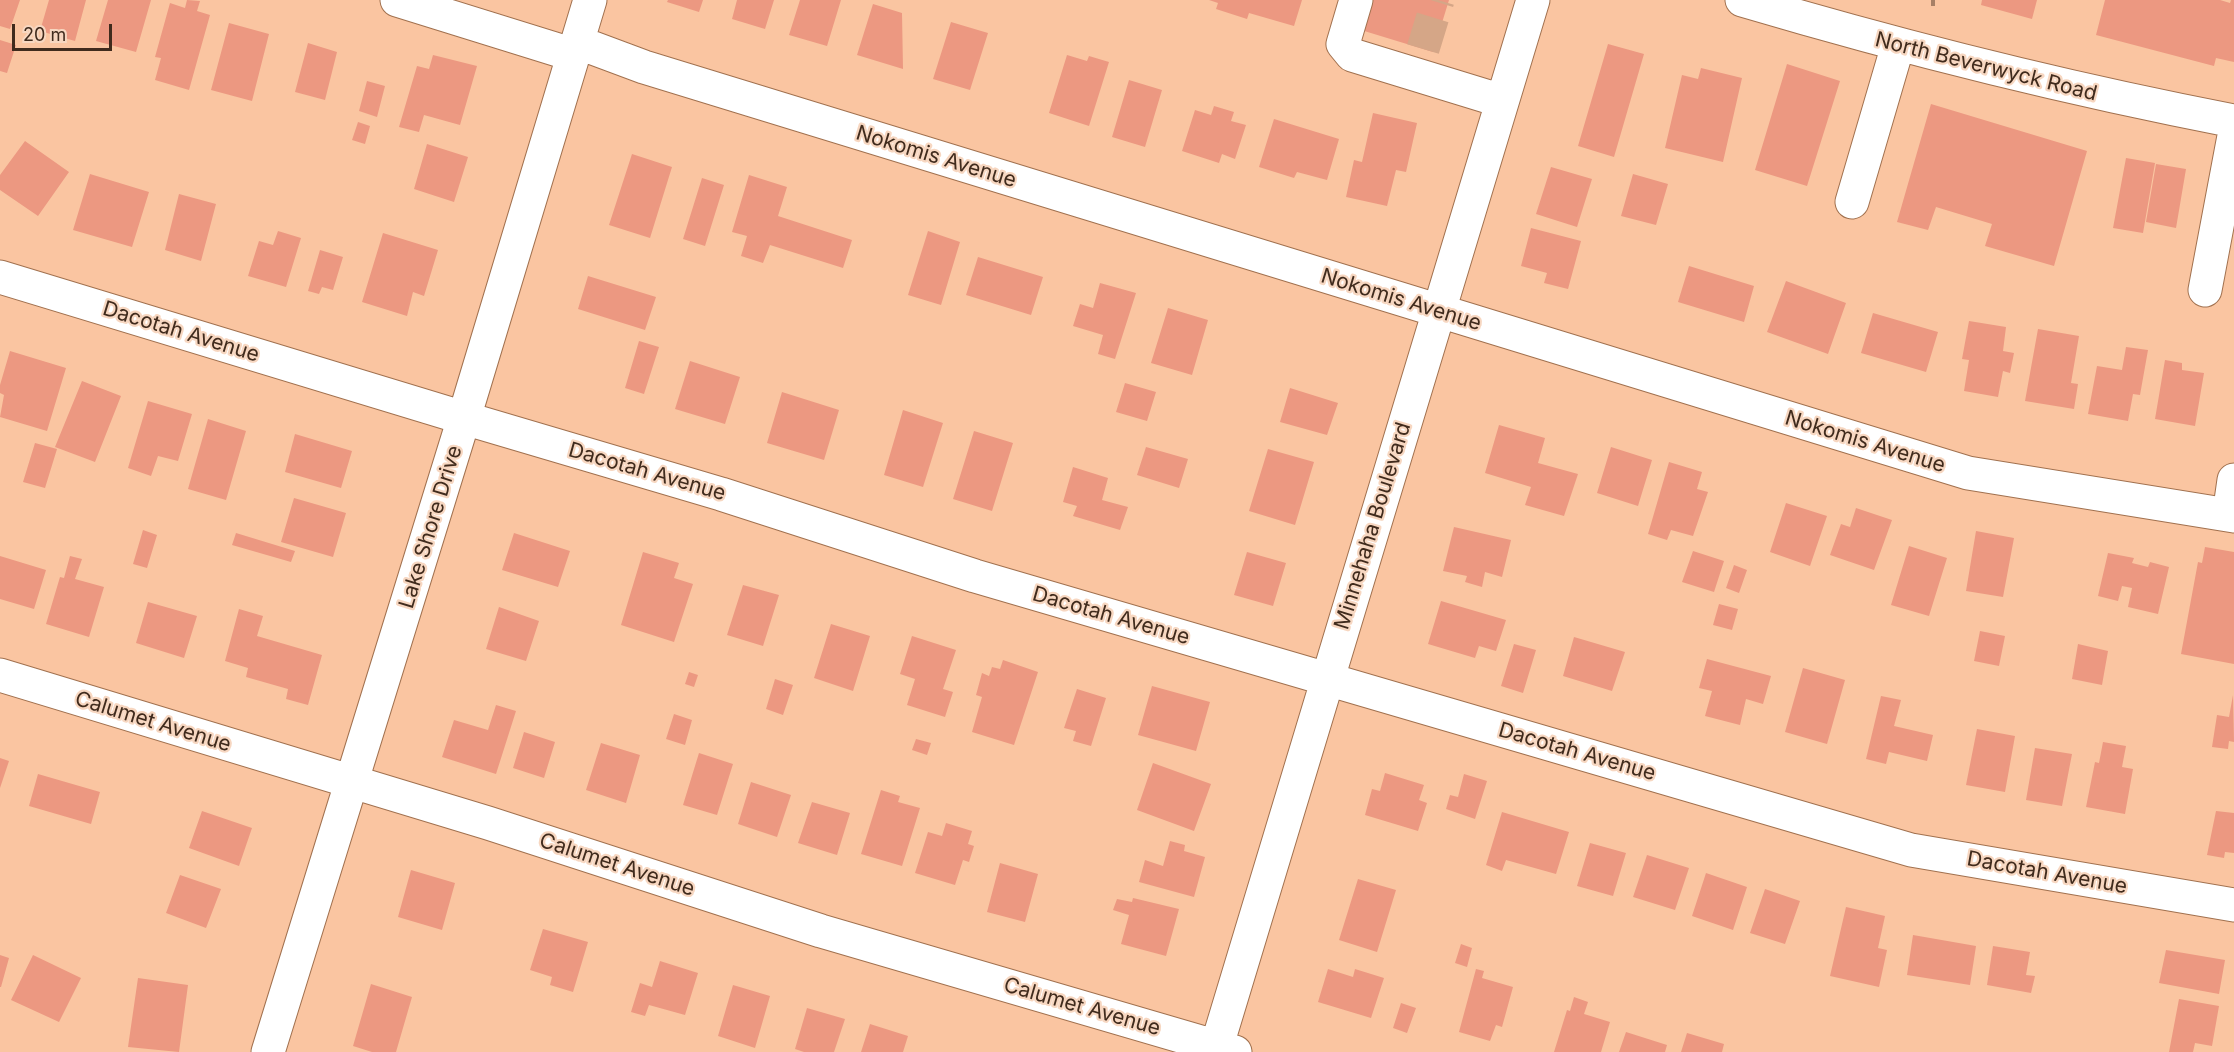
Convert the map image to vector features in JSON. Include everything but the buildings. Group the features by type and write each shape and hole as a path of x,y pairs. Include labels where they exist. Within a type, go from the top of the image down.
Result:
{"street":[{"name":"Nokomis Avenue","path":"396,0 644,67 1968,473 2231,516"},
{"name":"Lake Shore Drive","path":"268,1052 464,418 590,0"},
{"path":"1356,0 1343,44 1352,55 1419,62 1502,101"},
{"name":"Minnehaha Boulevard","path":"1222,1050 1326,679 1533,0"},
{"name":"North Beverwyck Road","path":"1742,0 1898,45 2114,98 2234,121"},
{"path":"1852,202 1898,45"},
{"path":"2205,290 2234,136"},
{"name":"Dacotah Avenue","path":"0,277 722,494 975,576 1911,850 2234,905"},
{"path":"2231,516 2234,480"},
{"name":"Calumet Avenue","path":"0,675 488,823 821,931 1222,1050"}],"path":[{"path":"1933,6 1934,0"}],"tunnel":[{"path":"1423,49 1438,0"}]}
